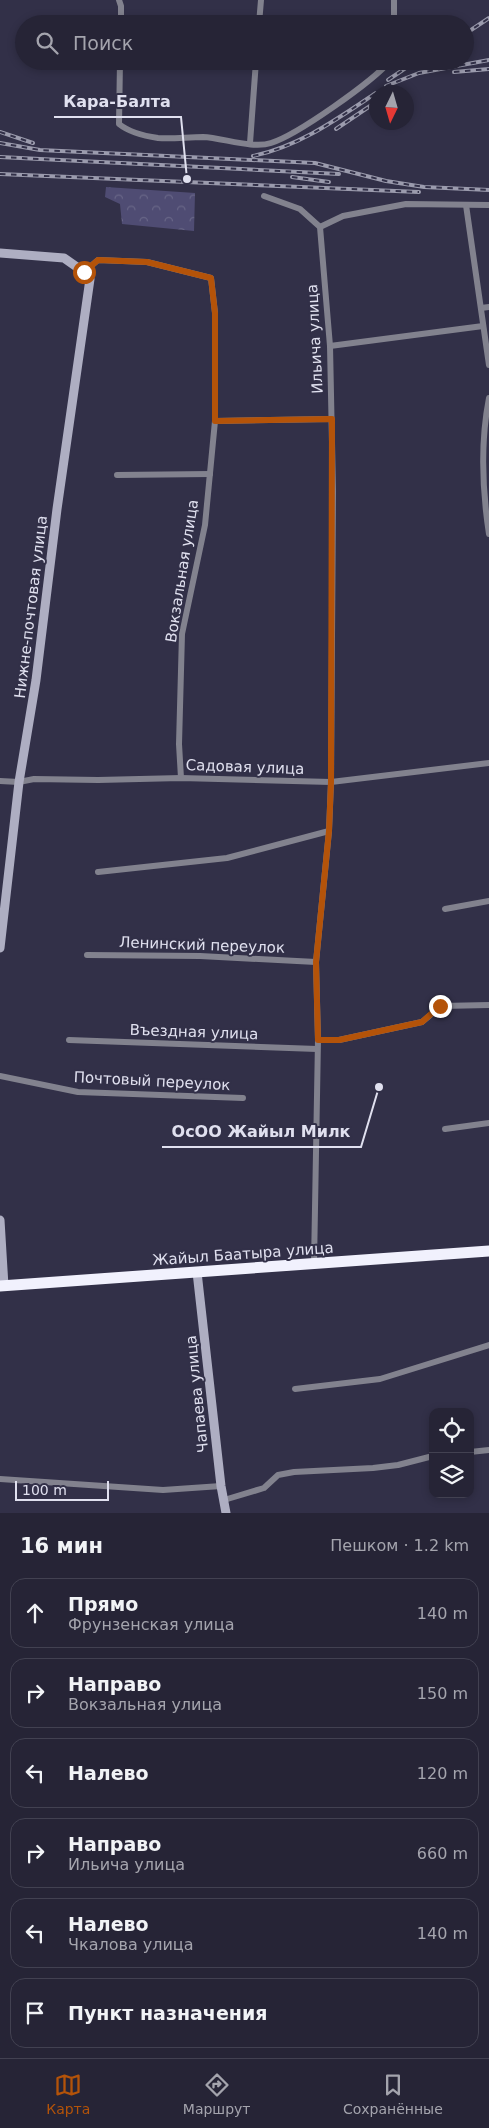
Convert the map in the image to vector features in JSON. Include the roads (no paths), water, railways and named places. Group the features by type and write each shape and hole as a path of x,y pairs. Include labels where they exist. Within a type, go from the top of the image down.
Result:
{"highway":[{"name":"Жайыл Баатыра улица","path":"2,1283 197,1272 489,1251"}],"street":[{"path":"119,0 121,15"},
{"path":"260,15 261,0"},
{"path":"394,0 394,15"},
{"path":"120,70 119,124 127,131 157,138 204,137 269,144 281,139 382,70"},
{"path":"250,143 255,70"},
{"path":"264,196 300,209 320,227 344,216 406,204 489,205"},
{"path":"466,205 489,365"},
{"name":"Ильича улица","path":"314,1264 318,1040 316,962 329,831 331,782 332,419 330,346 320,227"},
{"path":"0,253 64,258 84,272"},
{"name":"Вокзальная улица","path":"84,272 98,260 147,262 211,278 215,313 215,421 205,525 182,634 179,744 181,778"},
{"name":"Нижне-почтовая улица","path":"0,948 19,782 36,680 57,509 90,279 84,272"},
{"path":"481,308 489,307"},
{"path":"330,346 483,326"},
{"path":"489,398 484,425 482,470 489,534"},
{"path":"215,421 332,419"},
{"path":"117,475 210,474"},
{"name":"Садовая улица","path":"0,781 181,778 331,782 489,763"},
{"path":"98,872 226,858 329,831"},
{"path":"445,909 489,901"},
{"name":"Ленинский переулок","path":"87,955 200,956 316,962"},
{"path":"318,1040 339,1040 422,1022 440,1006 489,1005"},
{"name":"Въездная улица","path":"69,1040 317,1049"},
{"name":"Почтовый переулок","path":"0,1076 78,1092 243,1098"},
{"path":"445,1129 489,1122"},
{"path":"0,1220 2,1283"},
{"name":"Чапаева улица","path":"197,1272 221,1486 226,1513"},
{"path":"295,1388 380,1379 489,1345"},
{"path":"474,1452 489,1450"},
{"path":"224,1500 264,1488 278,1475 294,1472 373,1468 398,1465 429,1457"},
{"path":"0,1479 163,1490 221,1486"}],"railway":[{"path":"474,28 489,18"},
{"path":"474,63 489,60"},
{"path":"454,72 489,69"},
{"path":"388,80 403,70"},
{"path":"389,85 419,73 435,70"},
{"path":"253,156 287,146 302,139 369,98"},
{"path":"336,129 369,107"},
{"path":"0,132 33,143"},
{"path":"0,143 40,150 315,163 386,181 424,187 489,190"},
{"path":"0,157 339,174"},
{"path":"0,174 419,192"},
{"path":"292,177 329,182"}],"place":[{"name":"Кара-Балта","path":"187,179"},
{"name":"ОсОО Жайыл Милк","path":"379,1087"}]}
